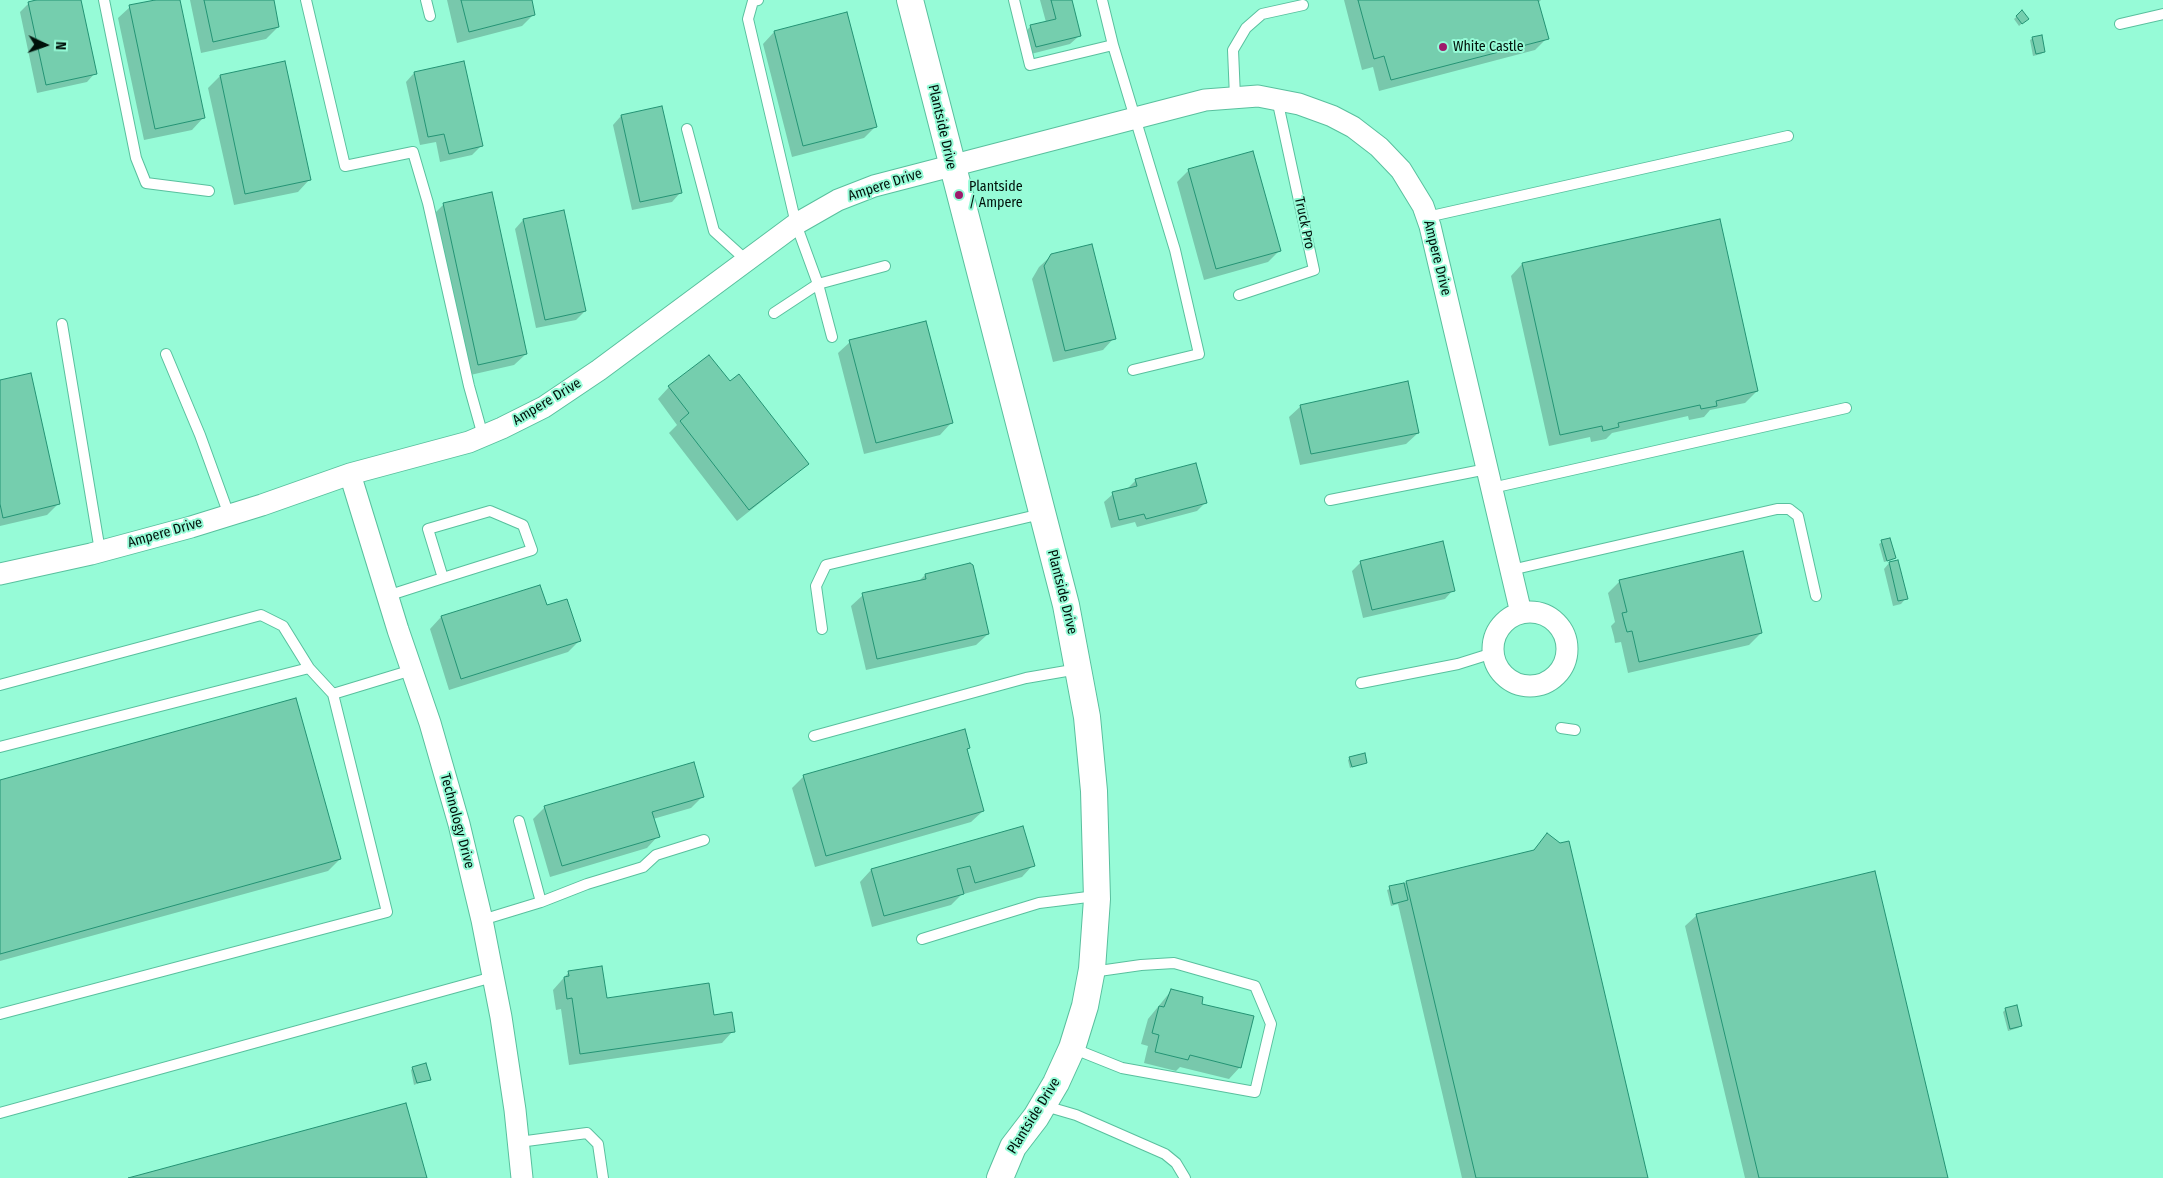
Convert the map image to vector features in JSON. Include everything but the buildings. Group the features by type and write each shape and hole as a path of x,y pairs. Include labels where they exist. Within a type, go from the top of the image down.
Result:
{"street":[{"name":"Plantside Drive","path":"910,0 1066,605 1087,717 1094,792 1096,896 1091,972 1085,1006 1072,1048 1056,1083 1013,1147 1000,1178"},
{"name":"Ampere Drive","path":"0,574 100,551 229,515 350,474 469,442 502,428 544,407 599,370 796,224 838,200 874,186 1205,100 1235,97 1277,98 1332,116 1352,127 1379,147 1401,170 1413,188 1427,217 1521,613"},
{"name":"Technology Drive","path":"350,474 387,596 430,723 459,824 482,920 493,977 511,1082 522,1178"},
{"path":"1534,612 1544,614 1555,621 1564,633 1567,652 1561,670 1548,682 1534,686 1509,680 1497,666 1493,654 1498,631 1506,621 1521,613 1534,612"}],"lane":[{"path":"104,0 136,158 146,183 209,191"},
{"path":"306,0 345,166 413,152 428,203 467,376 483,436"},
{"path":"426,0 430,16"},
{"path":"758,0 754,1 748,19 796,224 818,284 832,337"},
{"path":"1014,0 1030,65 1113,45"},
{"path":"1102,0 1113,45 1175,250 1199,354 1133,370"},
{"path":"1235,97 1233,50 1246,28 1262,14 1302,4"},
{"path":"2120,24 2163,14"},
{"name":"Truck Pro","path":"1239,295 1314,270 1277,98"},
{"path":"687,129 714,231 746,260"},
{"path":"1427,217 1788,136"},
{"path":"774,313 818,284 886,266"},
{"path":"62,324 100,551"},
{"path":"166,354 200,435 229,515"},
{"path":"1330,500 1490,479 1846,408"},
{"path":"1511,570 1777,509 1789,509 1798,516 1816,596"},
{"path":"387,596 532,550 523,525 490,511 428,529 442,578"},
{"path":"822,629 816,586 826,565 1042,514"},
{"path":"0,686 260,615 284,626 309,668 333,694 387,912 0,1014"},
{"path":"1361,683 1458,664 1493,654"},
{"path":"0,747 309,668"},
{"path":"814,736 1026,678 1079,669"},
{"path":"333,694 412,670"},
{"path":"1561,728 1575,730"},
{"path":"518,822 541,902"},
{"path":"482,920 642,867 656,855 704,840"},
{"path":"922,939 1039,903 1096,896"},
{"path":"1072,1048 1122,1068 1255,1092 1271,1024 1255,986 1174,963 1140,965 1091,972"},
{"path":"0,1113 493,977"},
{"path":"1041,1108 1052,1108 1076,1115 1165,1154 1176,1163 1185,1178"},
{"path":"518,1142 587,1133 598,1144 603,1178"}],"place":[{"name":"White Castle","path":"1443,47"},
{"name":"Plantside / Ampere","path":"959,195"}]}
